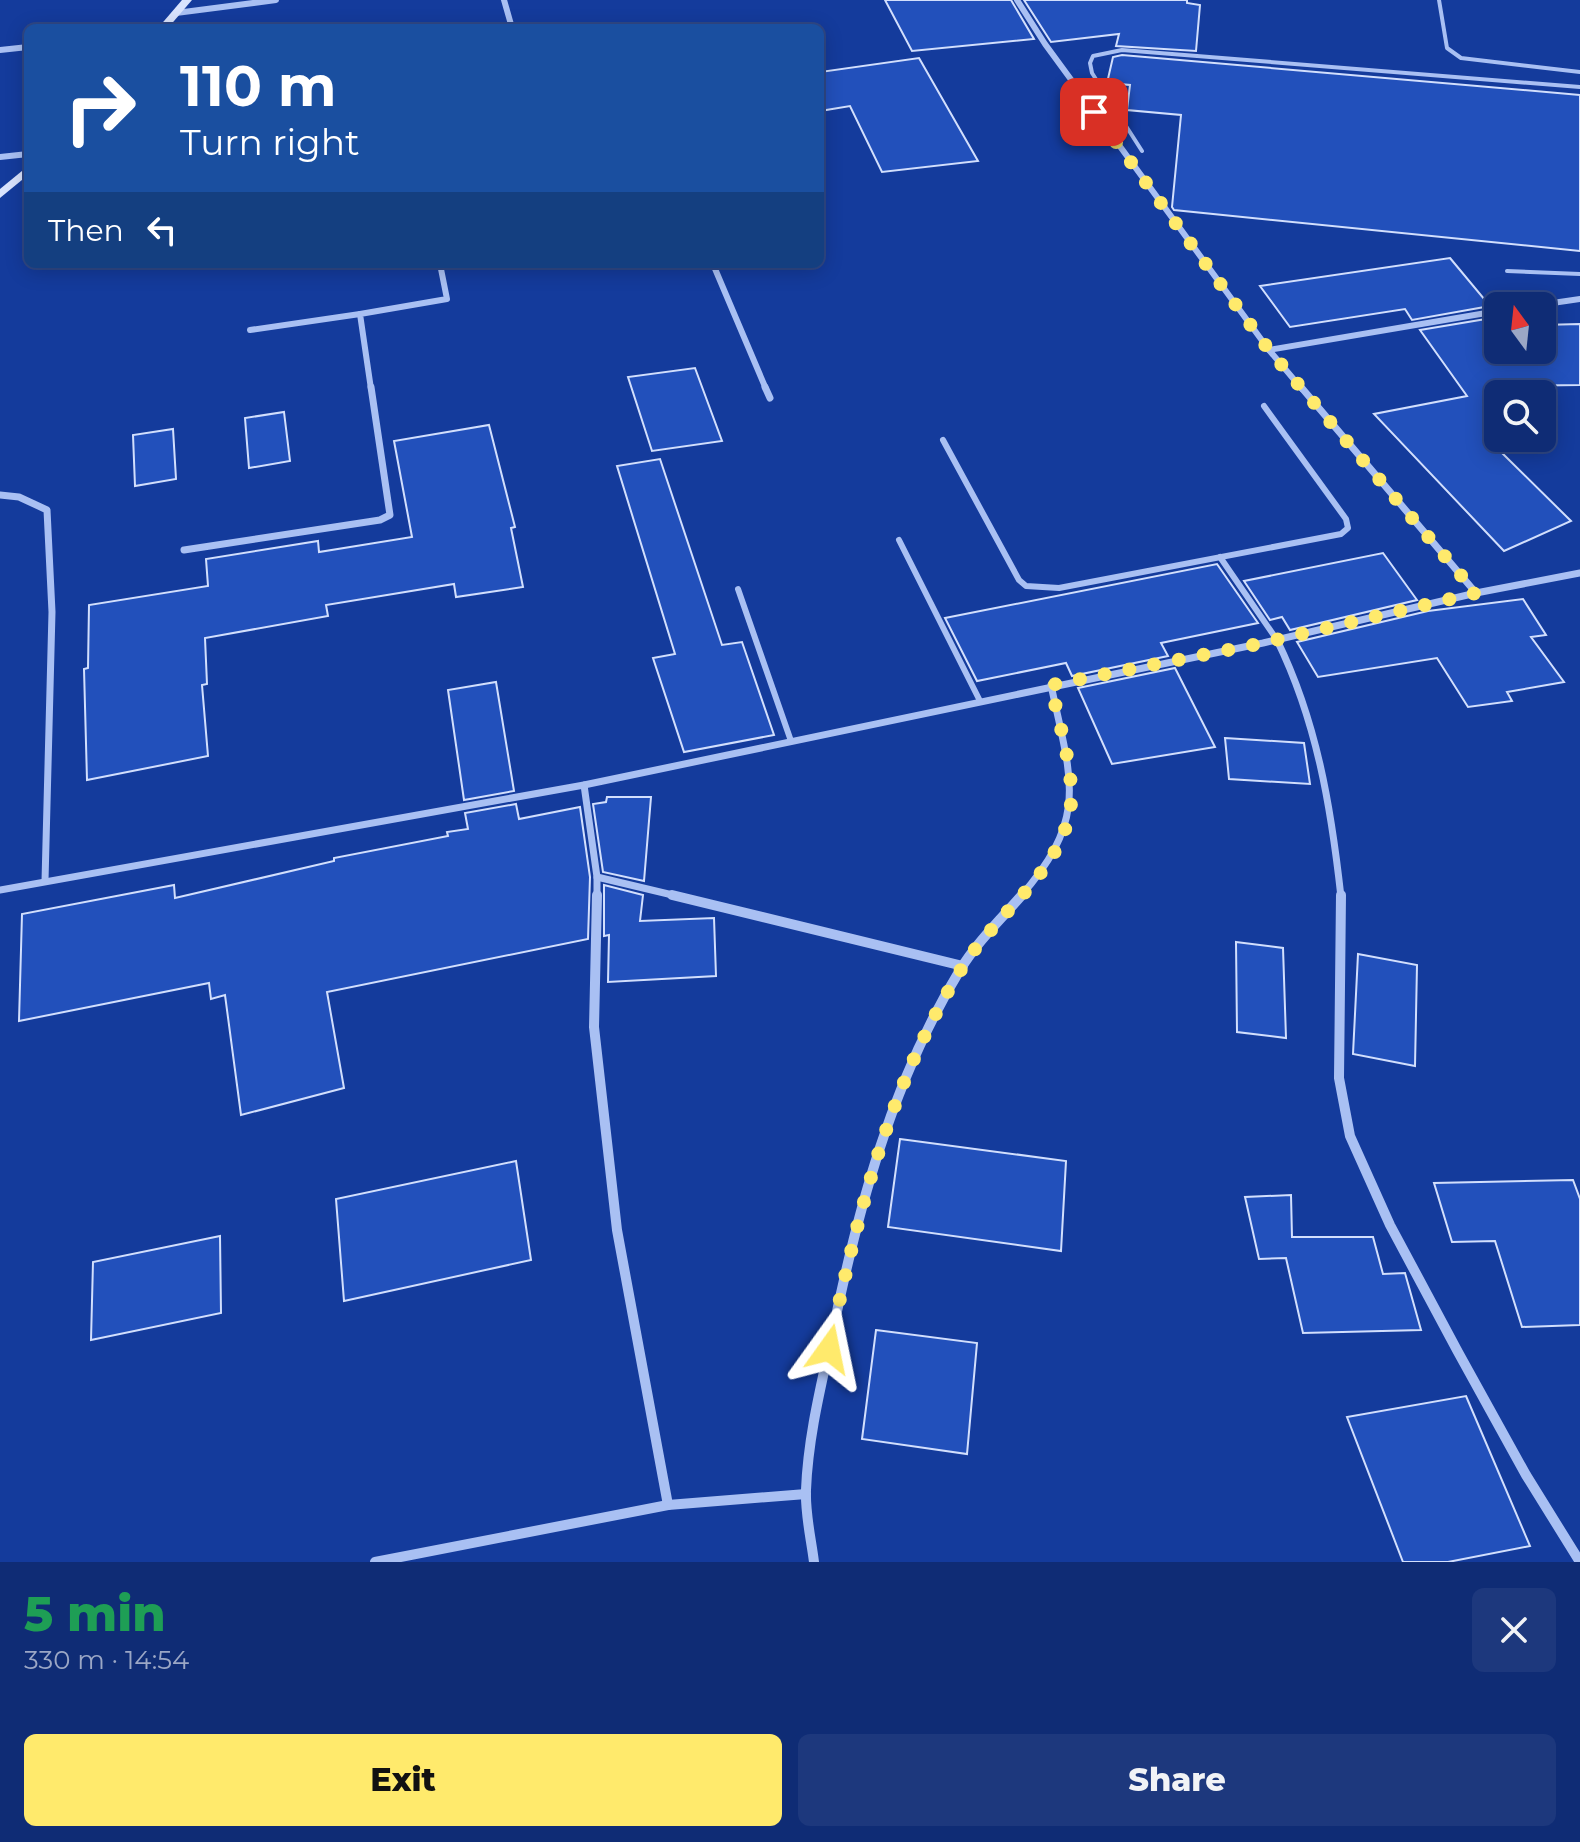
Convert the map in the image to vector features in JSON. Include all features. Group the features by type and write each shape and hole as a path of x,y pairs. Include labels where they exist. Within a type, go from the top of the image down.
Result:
{"street":[{"path":"166,24 187,0"},
{"path":"176,13 276,0"},
{"path":"504,0 511,24"},
{"path":"1017,0 1045,44 1269,350 1476,593"},
{"path":"0,50 24,47"},
{"path":"0,157 24,154"},
{"path":"0,195 24,176"},
{"path":"250,330 447,299 441,268"},
{"path":"715,268 770,398"},
{"path":"1556,302 1580,299"},
{"path":"1269,350 1484,313"},
{"path":"184,550 380,520 390,515 360,314"},
{"path":"0,495 19,497 47,510 52,612 45,881"},
{"path":"0,890 584,785 1277,640 1476,593 1580,573"},
{"path":"1277,640 1299,685 1332,813 1343,911 1339,1078 1350,1136 1390,1225 1451,1339 1526,1475 1580,1562"},
{"path":"814,1562 806,1494 811,1431 863,1198 881,1139 921,1042 963,966 1059,846 1069,818 1072,793 1051,685"},
{"path":"584,785 597,877 594,1027 617,1230 668,1505"},
{"path":"597,877 963,966"},
{"path":"375,1562 668,1505 806,1494"}],"lane":[{"path":"1439,0 1447,48 1461,58 1580,72"},
{"path":"1142,151 1092,73 1090,63 1093,56 1122,50 1580,87"},
{"path":"1507,271 1580,274"},
{"path":"943,440 1019,580 1026,586 1059,588 1341,534 1348,528 1346,519 1264,406"},
{"path":"899,540 980,701"},
{"path":"1220,557 1277,640"},
{"path":"738,589 791,741"}],"building":[{"path":"885,0 1011,0 1034,39 912,51"},
{"path":"1024,0 1187,0 1187,3 1200,5 1196,51 1116,46 1119,34 1051,42"},
{"path":"1122,55 1580,95 1580,251 1174,210 1181,115 1127,110 1130,85 1107,83 1113,57"},
{"path":"919,58 978,161 882,172 850,106 824,110 824,71"},
{"path":"1450,258 1484,299 1484,307 1412,320 1405,309 1290,327 1260,286"},
{"path":"1484,319 1484,364 1556,364 1556,325 1580,324 1580,385 1556,385 1556,380 1484,380 1484,452 1501,452 1571,521 1504,551 1374,414 1467,396 1420,330"},
{"path":"695,368 722,441 652,451 628,377"},
{"path":"284,412 290,461 249,468 245,418"},
{"path":"489,425 515,527 511,528 523,587 456,597 454,584 326,605 328,616 205,638 207,684 202,685 208,756 87,780 84,669 88,668 89,605 208,586 206,559 318,541 319,552 412,537 394,441"},
{"path":"173,429 176,479 135,486 133,435"},
{"path":"660,459 722,645 742,642 774,735 684,752 653,658 675,654 617,466"},
{"path":"1383,553 1417,600 1290,630 1282,617 1270,620 1244,581"},
{"path":"1217,564 1258,623 1161,643 1168,656 1072,676 1066,663 977,681 945,618"},
{"path":"1523,599 1546,635 1531,637 1564,682 1507,692 1512,701 1468,707 1437,658 1318,677 1297,642 1428,611"},
{"path":"1175,668 1215,747 1112,764 1078,688"},
{"path":"496,682 514,791 464,800 448,690"},
{"path":"1225,738 1304,743 1310,784 1229,779"},
{"path":"607,797 651,797 644,881 603,872 593,804 606,802"},
{"path":"516,804 519,819 580,807 590,877 588,939 327,992 344,1088 241,1115 225,995 211,999 209,983 19,1021 22,914 174,885 175,898 334,861 334,858 448,836 447,832 468,829 465,813"},
{"path":"604,885 643,895 640,921 714,918 716,976 608,982 609,935 604,936"},
{"path":"1236,942 1283,948 1286,1038 1237,1032"},
{"path":"1358,954 1417,965 1415,1066 1353,1054"},
{"path":"900,1139 1066,1161 1061,1251 888,1227"},
{"path":"516,1161 531,1260 344,1301 336,1199"},
{"path":"1573,1180 1580,1199 1580,1325 1522,1327 1495,1241 1452,1242 1434,1183"},
{"path":"1291,1195 1292,1237 1373,1237 1383,1274 1405,1273 1421,1330 1303,1333 1286,1258 1259,1259 1245,1197"},
{"path":"220,1236 221,1313 91,1340 93,1262"},
{"path":"876,1330 977,1343 967,1454 862,1439"},
{"path":"1466,1396 1530,1546 1448,1562 1403,1562 1347,1417"}],"route":[{"path":"829,1349 863,1198 881,1139 921,1042 963,966 1059,846 1069,818 1072,793 1051,685 1263,643 1476,593 1269,350 1094,112"}]}
